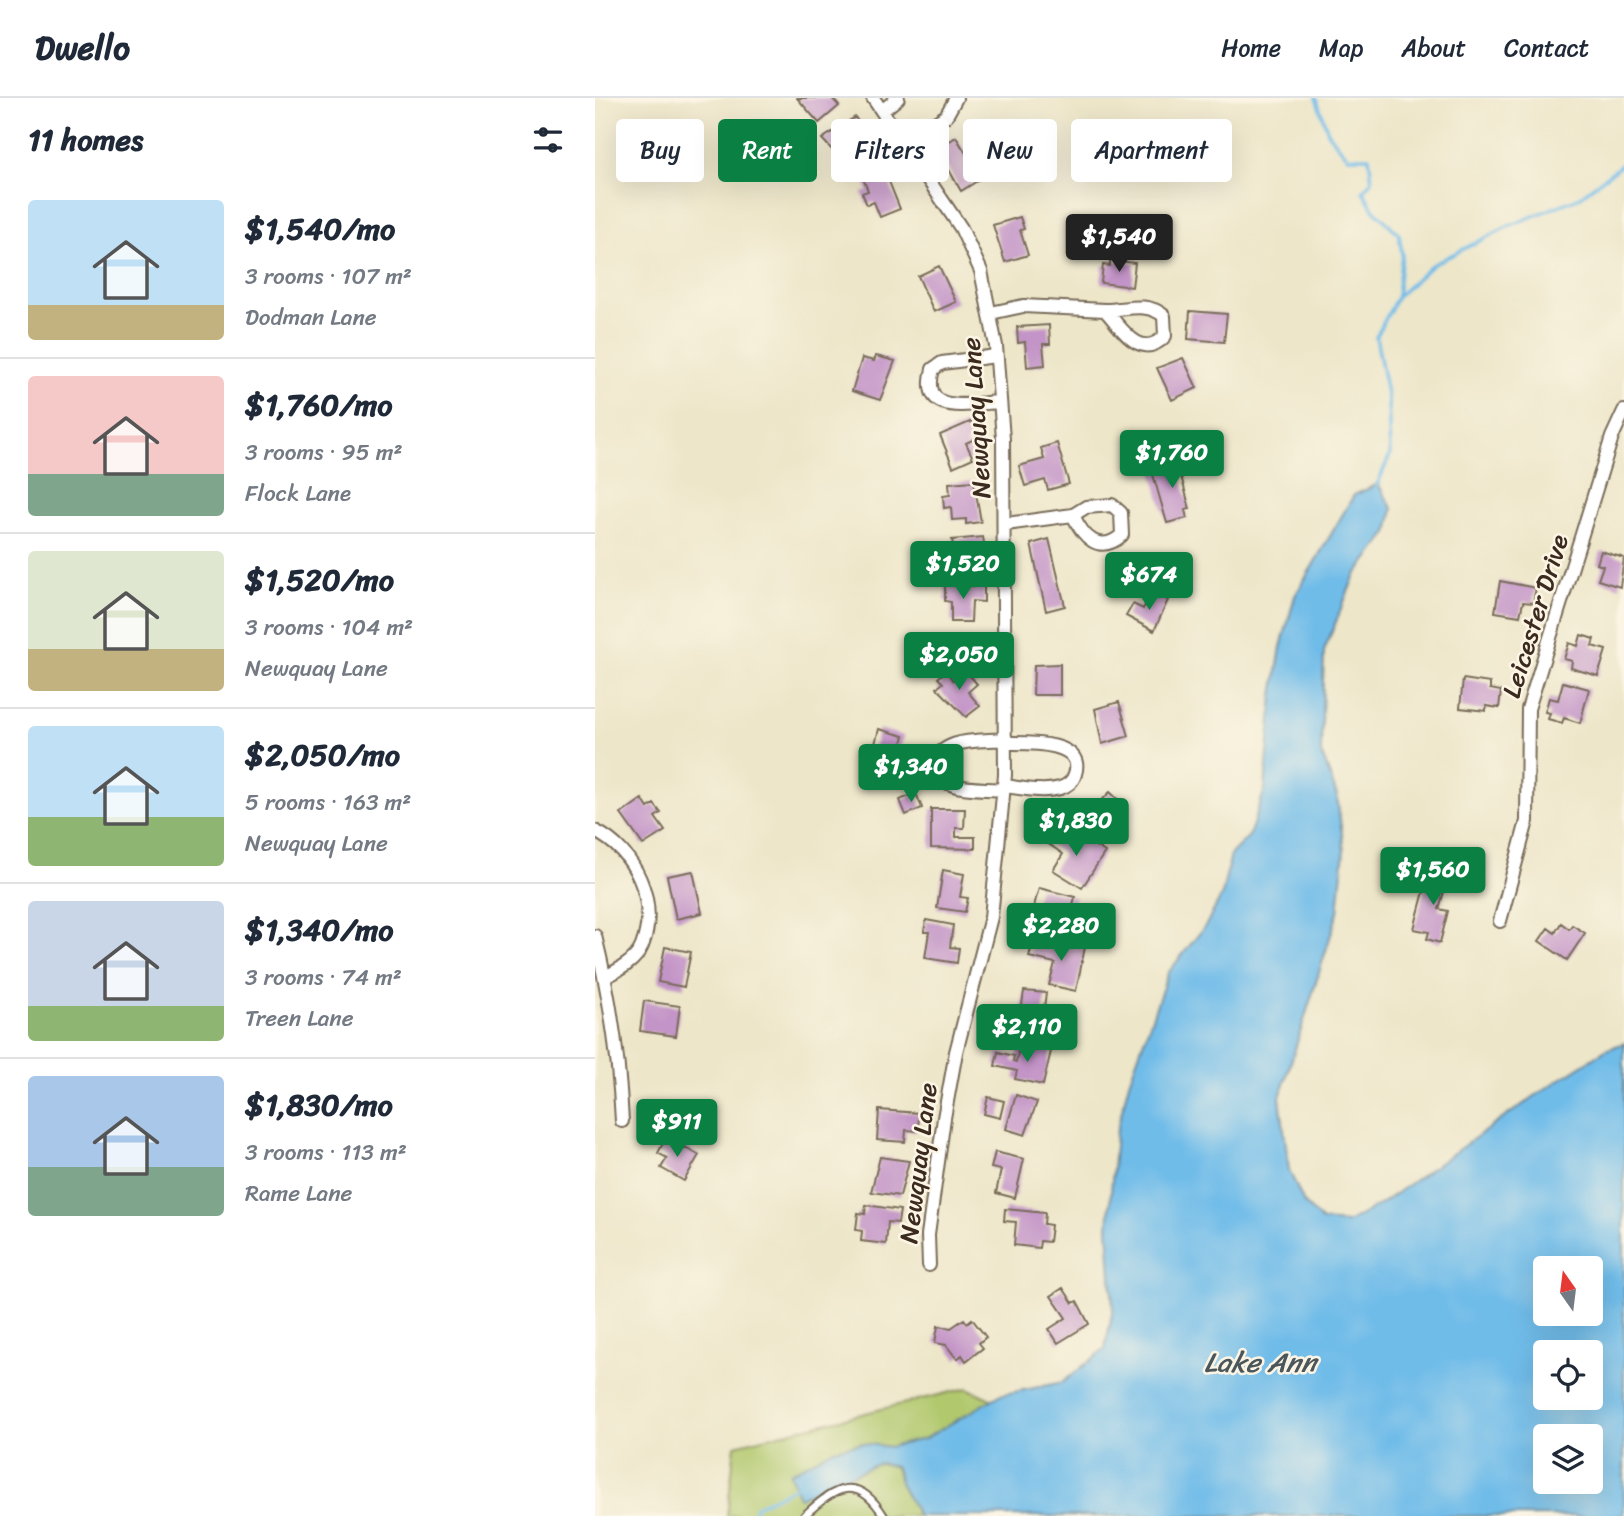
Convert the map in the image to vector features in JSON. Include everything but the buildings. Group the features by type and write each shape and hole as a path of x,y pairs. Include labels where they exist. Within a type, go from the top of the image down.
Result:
{"street":[{"name":"Newquay Lane","path":"873,98 888,119"},
{"path":"882,111 898,98"},
{"path":"941,119 946,116 956,98"},
{"name":"Newquay Lane","path":"929,1265 928,1235 948,1091 991,917 1006,741 1006,524 1000,402 991,313 981,271 961,228 931,182"},
{"path":"991,313 1035,306 1105,310 1144,306 1157,310 1164,316 1165,336 1158,343 1147,346 1135,343 1125,336 1105,310"},
{"path":"996,356 942,363 933,369 929,382 931,393 938,401 951,406 1000,402"},
{"name":"Leicester Drive","path":"1500,921 1527,821 1528,709 1612,437 1624,411"},
{"path":"1006,524 1073,515"},
{"path":"1006,741 1063,749 1073,757 1077,770 1072,782 1061,788 1004,788 947,785 936,776 932,766 936,754 947,745 1006,741"},
{"path":"595,831 614,841 628,856 642,885 647,918 641,948 624,967 605,977"},
{"path":"595,936 605,977 620,1082 622,1121"}],"lane":[{"path":"804,1516 830,1495 852,1488 869,1494 884,1516"}],"green space":[{"path":"967,1388 993,1400 924,1439 890,1447 861,1443 834,1449 790,1474 799,1497 880,1463 893,1464 918,1516 727,1516 735,1445"}],"water":[{"name":"Lake Ann","path":"1378,484 1393,509 1388,533 1354,577 1324,651 1321,751 1337,796 1344,850 1338,912 1280,1097 1289,1170 1304,1203 1322,1221 1347,1223 1382,1203 1545,1089 1606,1050 1624,1043 1624,1516 918,1516 900,1483 896,1467 880,1463 799,1497 790,1473 834,1449 861,1443 890,1447 924,1439 1000,1395 1063,1382 1105,1349 1113,1309 1108,1227 1116,1134 1129,1082 1168,973 1206,925 1222,895 1231,854 1249,836 1265,789 1273,695 1281,647 1295,596 1354,495"}],"waterway":[{"path":"1316,98 1329,135 1348,157 1369,157 1372,180 1363,191 1374,210 1399,234 1402,254 1397,296"},
{"path":"1377,485 1390,455 1388,399 1376,337 1397,297 1432,265 1509,226 1578,198 1624,163"},
{"path":"753,1516 756,1506 797,1486"}]}
